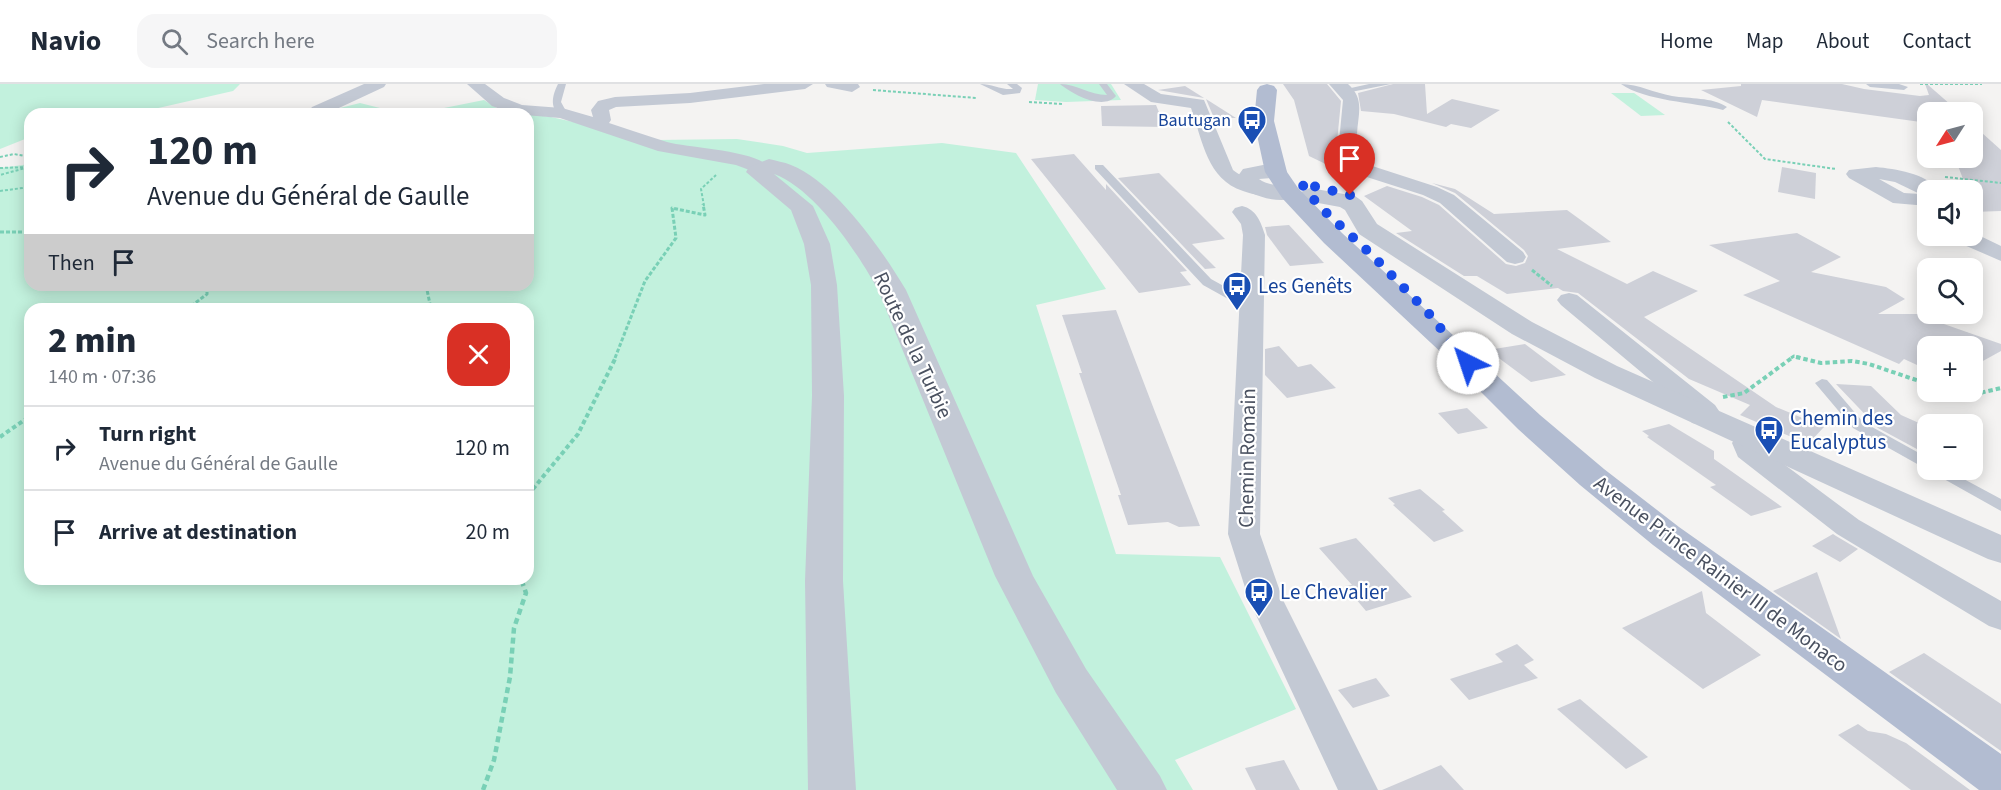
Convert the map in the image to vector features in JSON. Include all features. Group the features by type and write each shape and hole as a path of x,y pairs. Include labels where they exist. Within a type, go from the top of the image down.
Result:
{"main road":[{"name":"Avenue Prince Rainier III de Monaco","path":"1264,87 1278,98 1291,161 1282,184 1333,238 1456,351 1529,422 1639,514 2001,780"}],"street":[{"path":"325,108 378,84"},
{"path":"476,84 498,102 514,108"},
{"path":"599,124 602,120 600,110 604,105 615,102 690,98 805,84"},
{"path":"833,84 852,87"},
{"path":"1132,84 1152,96 1193,103 1200,107 1220,162 1229,178 1241,185 1282,184 1347,201 1354,206 1368,229 1380,235 1419,264 1522,328 1606,372 1702,417 2001,550"},
{"path":"1342,87 1353,106 1347,135 1355,167 1430,191 1447,199 1515,257"},
{"path":"534,111 562,113 664,147 741,160 760,168 757,172 760,176 801,206 808,219 817,244 824,285 828,396 824,581 832,790"},
{"name":"Route de la Turbie","path":"760,168 776,165 786,168 837,213 871,254 892,290 1014,576 1071,681 1143,790"},
{"path":"1917,184 1907,178 1890,174 1868,172 1856,174 1900,199 1906,208 1917,213"},
{"path":"1900,199 1917,200"},
{"name":"Chemin Romain","path":"1242,212 1251,223 1254,235 1244,534 1250,560 1274,617 1358,790"},
{"path":"1983,245 2001,254"},
{"path":"1569,300 1705,411 1702,417"},
{"path":"1749,438 1746,443 1748,451 1848,527 2001,617"}],"lane":[{"path":"562,84 556,97 557,107 562,113"},
{"path":"984,84 1003,92 1017,91 1018,88 1011,84"},
{"path":"1064,84 1092,98 1110,98 1113,96 1103,84"},
{"path":"1342,87 1387,84"},
{"path":"1625,84 1669,98 1700,101 1723,107"},
{"path":"1870,84 1908,86"},
{"path":"1099,167 1207,282 1252,307"},
{"path":"1822,383 1844,405 1858,425 1917,459"},
{"path":"1954,480 2001,506"}],"path":[{"path":"1908,86 1982,84"},
{"path":"852,87 891,93 980,99"},
{"path":"1022,101 1038,102"},
{"path":"1723,107 1725,120 1765,159 1796,165 1868,172"},
{"path":"0,157 14,154 24,156"},
{"path":"0,168 24,166"},
{"path":"0,176 24,168"},
{"path":"534,488 578,434 621,346 645,281 676,238 672,208 705,215 701,189 722,170"},
{"path":"0,191 24,188"},
{"path":"0,232 24,232"},
{"path":"1515,257 1569,300"},
{"path":"195,303 207,294 207,291"},
{"path":"1983,392 2001,388"},
{"path":"0,436 24,420"},
{"path":"483,790 494,760 510,677 514,628 526,593 523,585"}],"green space":[{"path":"0,84 240,84 233,91 158,108 24,108 24,139 0,149"},
{"path":"1038,84 1111,84 1121,100 1066,102 1035,100"},
{"path":"1611,93 1634,93 1665,115 1641,116"},
{"path":"484,100 497,108 444,108"},
{"path":"360,103 380,108 340,108"},
{"path":"534,115 655,140 737,139 783,146 807,153 942,143 1016,153 1106,289 1036,305 1116,554 1220,557 1296,709 1175,760 1193,790 0,790 0,168 24,165 24,291 534,291"}],"building":[{"path":"1283,84 1327,84 1341,101 1337,142 1340,153 1338,170 1309,156 1294,100"},
{"path":"1393,84 1425,84 1427,114 1452,99 1500,110 1471,128 1451,124 1446,127 1394,114 1361,111 1358,93"},
{"path":"1741,84 1842,84 1920,96 1929,95 1925,84 1927,84 1948,102 1917,102 1917,121 1762,100 1757,117 1701,90 1741,86"},
{"path":"1185,86 1204,98 1158,90"},
{"path":"1206,99 1236,118 1214,118"},
{"path":"1156,105 1165,127 1102,126 1101,106"},
{"path":"1983,134 2001,150 2001,211 1983,212 1983,180 1963,179 1959,168 1983,168"},
{"path":"1074,154 1106,190 1106,184 1187,271 1180,272 1191,285 1139,293 1031,159"},
{"path":"1782,167 1816,173 1815,199 1778,192"},
{"path":"1159,173 1225,239 1192,244 1216,268 1205,269 1118,178"},
{"path":"1432,183 1455,189 1494,214 1567,210 1611,242 1557,249 1627,284 1653,271 1698,291 1644,317 1776,407 1824,427 1808,444 1740,415 1750,405 1689,379 1578,293 1558,288 1507,294 1477,276 1464,276 1396,233 1412,231 1364,196 1387,186 1422,197 1439,205 1506,264 1516,266 1525,263 1528,256 1524,250 1455,193"},
{"path":"1289,225 1324,263 1290,266 1267,235 1265,227"},
{"path":"1797,233 1841,257 1811,272 1886,287 1905,299 1878,314 1917,314 1917,324 1944,324 1978,336 1917,336 1917,365 1904,359 1899,364 1743,295 1780,281 1709,245"},
{"path":"1116,310 1200,526 1179,527 1168,522 1128,525 1118,495 1121,495 1079,373 1082,373 1062,315"},
{"path":"1983,338 2001,344 2001,351 1983,361"},
{"path":"1525,344 1566,375 1531,382 1488,350"},
{"path":"1279,346 1298,367 1311,364 1336,388 1287,398 1265,375 1265,349"},
{"path":"1836,384 1871,386 1901,415 1917,422 1917,449 1878,428"},
{"path":"1467,408 1488,428 1458,434 1438,413"},
{"path":"1669,424 1714,451 1714,459 1782,507 1751,516 1710,487 1716,485 1647,437 1649,436 1642,431"},
{"path":"1420,489 1445,510 1442,511 1464,531 1434,542 1388,498"},
{"path":"1833,534 1858,549 1840,562 1812,546"},
{"path":"1356,538 1412,597 1366,611 1345,586 1352,585 1319,548"},
{"path":"1817,572 1841,639 1773,591"},
{"path":"1702,591 1706,613 1761,655 1703,689 1622,628"},
{"path":"1517,644 1534,660 1524,665 1538,678 1469,700 1450,679 1503,662 1495,654"},
{"path":"1924,653 2001,704 2001,751 1889,672"},
{"path":"1376,678 1390,696 1353,708 1338,690"},
{"path":"1580,699 1648,757 1626,769 1557,709"},
{"path":"1858,724 1868,731 1886,734 1906,743 1970,790 1911,790 1838,735"},
{"path":"1284,760 1300,790 1256,790 1245,768"},
{"path":"1441,765 1464,790 1382,790"}],"place":[{"name":"Bautugan","path":"1252,146"},
{"name":"Les Genêts","path":"1237,312"},
{"name":"Chemin des Eucalyptus","path":"1769,456"},
{"name":"Le Chevalier","path":"1259,618"}],"route":[{"path":"1350,195 1301,183 1319,206 1372,255 1435,320 1456,351 1468,363"}]}
